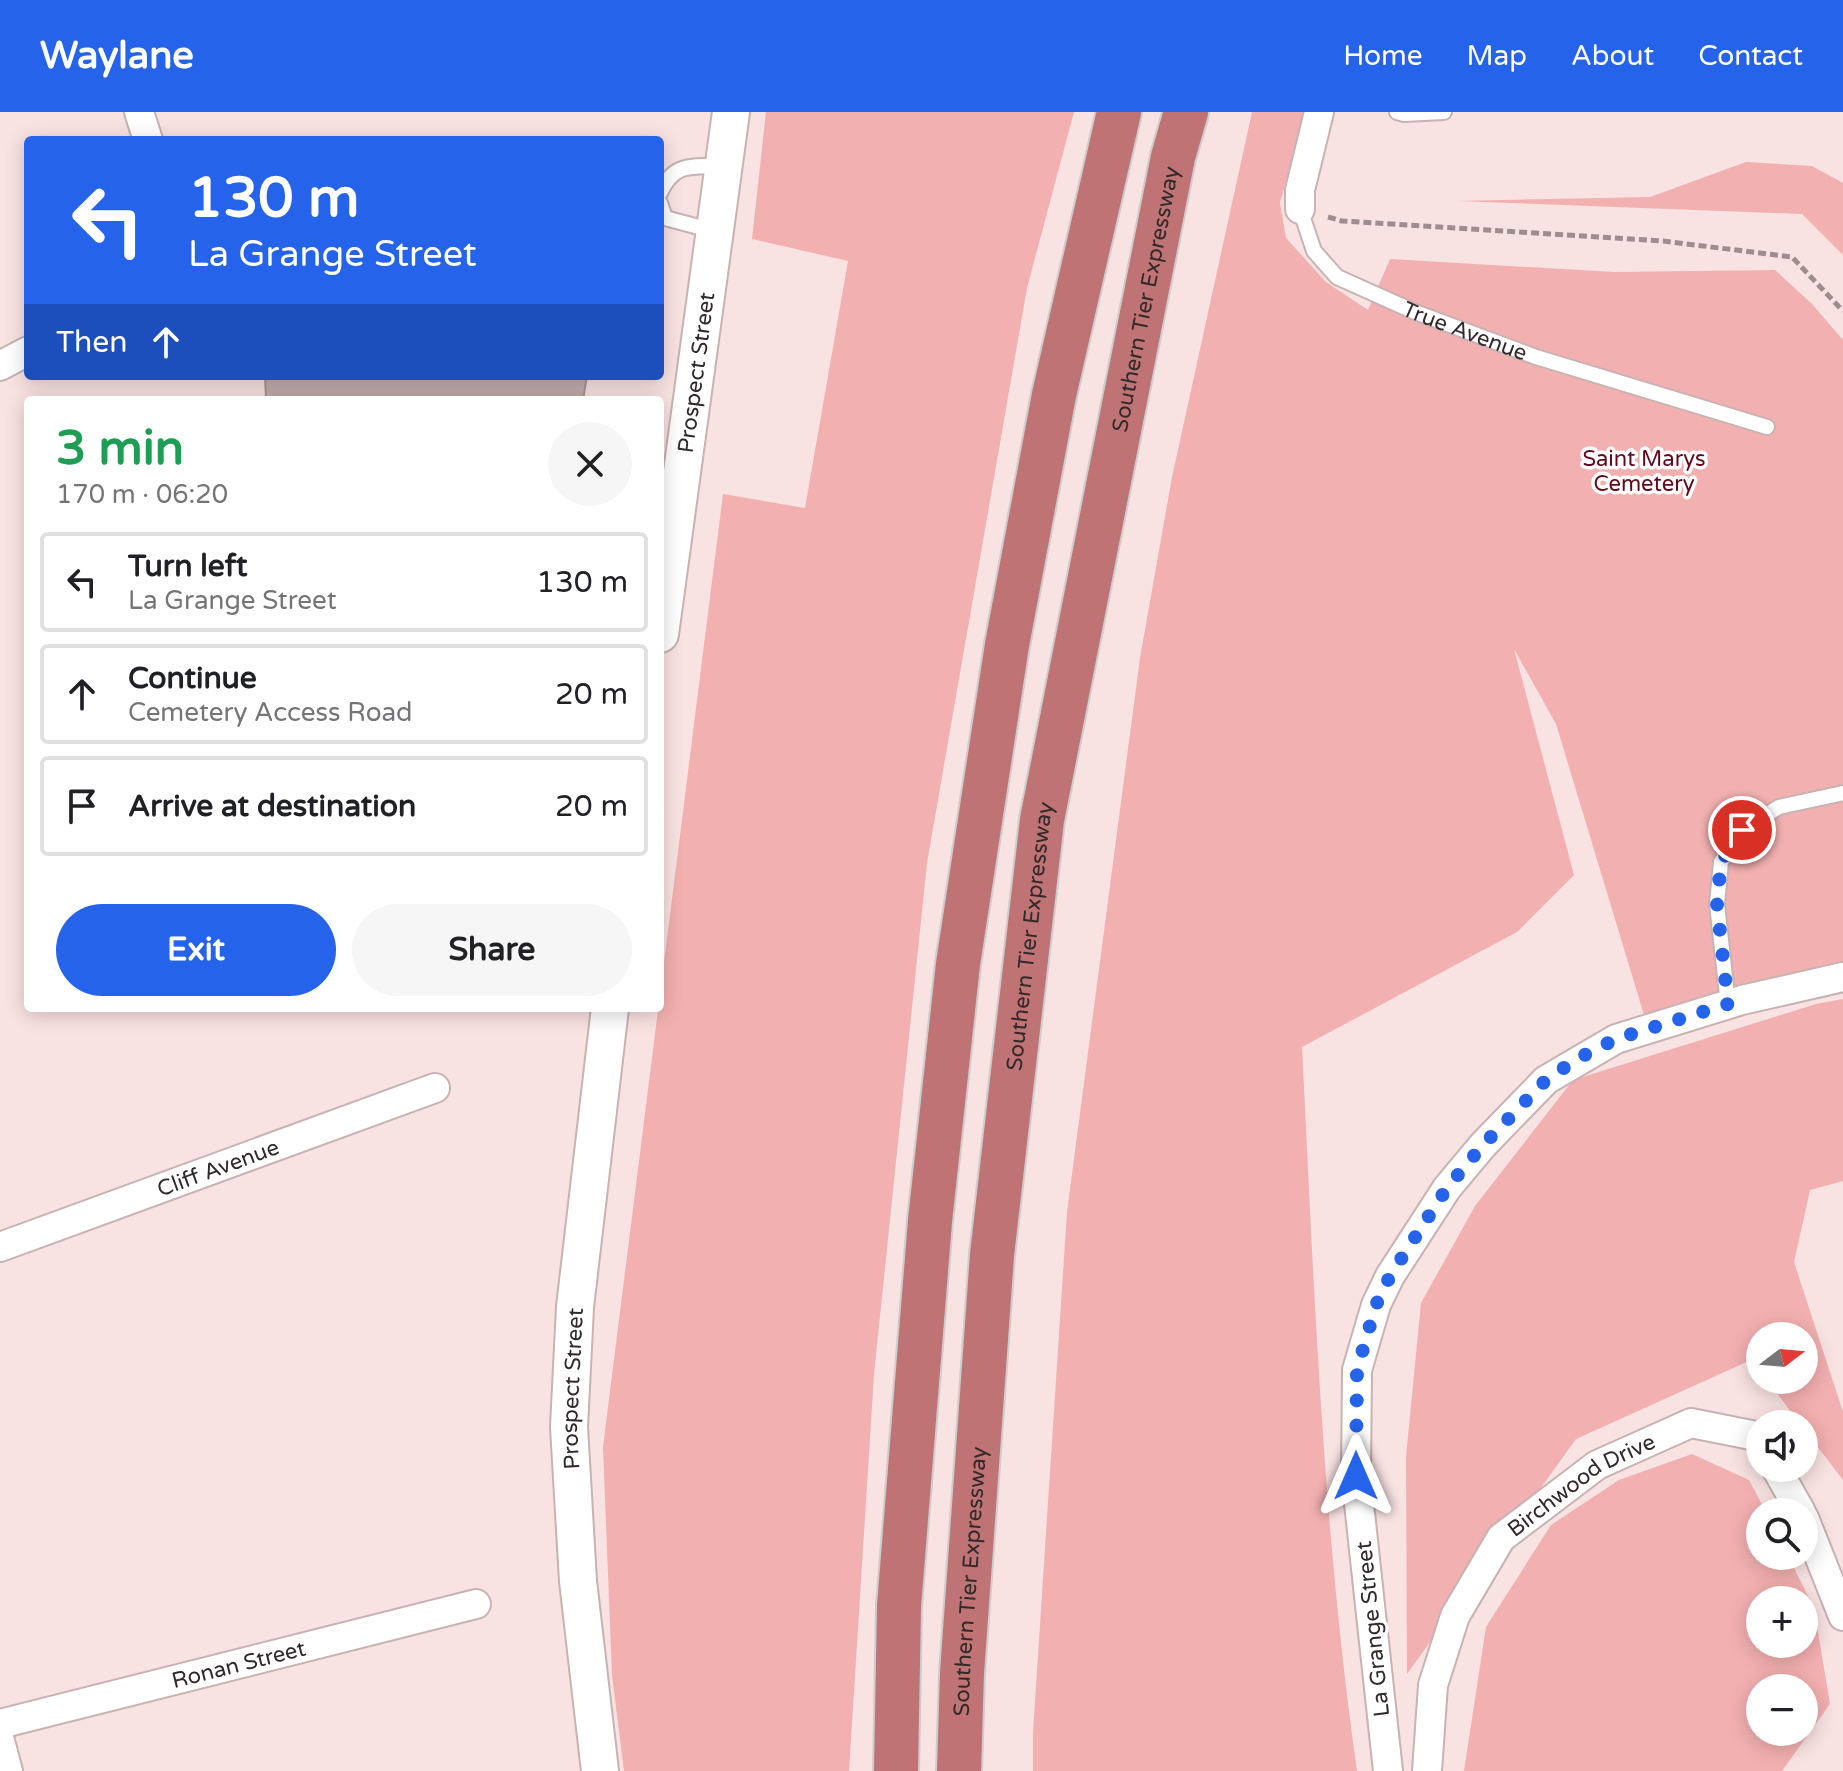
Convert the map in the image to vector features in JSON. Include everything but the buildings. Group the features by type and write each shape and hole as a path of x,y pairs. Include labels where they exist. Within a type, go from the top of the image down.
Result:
{"highway":[{"path":"896,1771 899,1606 930,1221 958,964 1007,645 1036,489 1054,395 1119,112"},
{"name":"Southern Tier Expressway","path":"959,1771 963,1658 992,1255 1042,820 1173,157 1186,112"}],"street":[{"path":"139,112 147,136"},
{"name":"Prospect Street","path":"664,604 731,112"},
{"name":"True Avenue","path":"1300,209 1300,190 1319,112"},
{"path":"0,366 24,353"},
{"name":"La Grange Street","path":"1388,1771 1356,1476 1357,1370 1376,1305 1390,1276 1447,1188 1483,1145 1546,1080 1577,1059 1616,1039 1728,1004 1843,977"},
{"name":"Prospect Street","path":"600,1771 578,1581 569,1427 575,1307 610,1012"},
{"name":"Cliff Avenue","path":"0,1247 435,1088"},
{"name":"Birchwood Drive","path":"1427,1771 1433,1685 1446,1644 1455,1616 1501,1538 1597,1465 1691,1423 1746,1434"},
{"path":"1818,1553 1843,1616"},
{"name":"Ronan Street","path":"0,1724 476,1604"},
{"path":"0,1741 8,1771"}],"lane":[{"path":"1397,112 1444,112"},
{"path":"664,183 667,176 675,171 690,167 724,166"},
{"name":"True Avenue","path":"1300,209 1314,251 1337,277 1415,312 1536,357 1767,427"},
{"path":"664,215 665,218 714,231"},
{"path":"1728,1004 1717,904 1721,862 1742,830 1779,807 1843,793"}],"path":[{"path":"1300,209 1342,221 1663,241 1792,257 1843,311"}],"green space":[{"path":"766,112 1074,112 1027,288 927,863 874,1374 849,1771 624,1771 612,1675 603,1447 658,1012 664,1012 664,963 723,494 805,508 848,261 752,239"},
{"name":"Saint Marys Cemetery","path":"1252,112 1305,112 1280,203 1286,238 1326,282 1368,310 1390,259 1614,272 1775,270 1812,304 1843,340 1843,967 1644,1015 1556,724 1514,649 1574,875 1517,932 1302,1047 1328,1500 1357,1771 1033,1771 1067,1212 1140,658 1172,477"},
{"path":"1746,162 1812,166 1843,183 1843,255 1802,214 1457,201 1650,197"},
{"path":"1843,999 1843,1181 1810,1190 1794,1262 1814,1322 1746,1322 1746,1362 1576,1439 1407,1674 1406,1457 1421,1303 1475,1206 1573,1080 1816,1004"},
{"path":"1818,1335 1843,1412 1843,1480 1818,1447 1818,1410 1790,1410 1778,1394 1818,1394"},
{"path":"1692,1454 1750,1482 1759,1498 1746,1498 1746,1570 1795,1570 1803,1586 1746,1586 1746,1658 1818,1658 1818,1632 1830,1704 1818,1721 1818,1674 1746,1674 1746,1746 1800,1746 1782,1771 1464,1771 1486,1627 1551,1525 1619,1480"}],"route":[{"path":"1356,1476 1357,1370 1376,1305 1390,1276 1447,1188 1483,1145 1546,1080 1577,1059 1616,1039 1728,1004 1717,904 1721,862 1742,830"}]}
